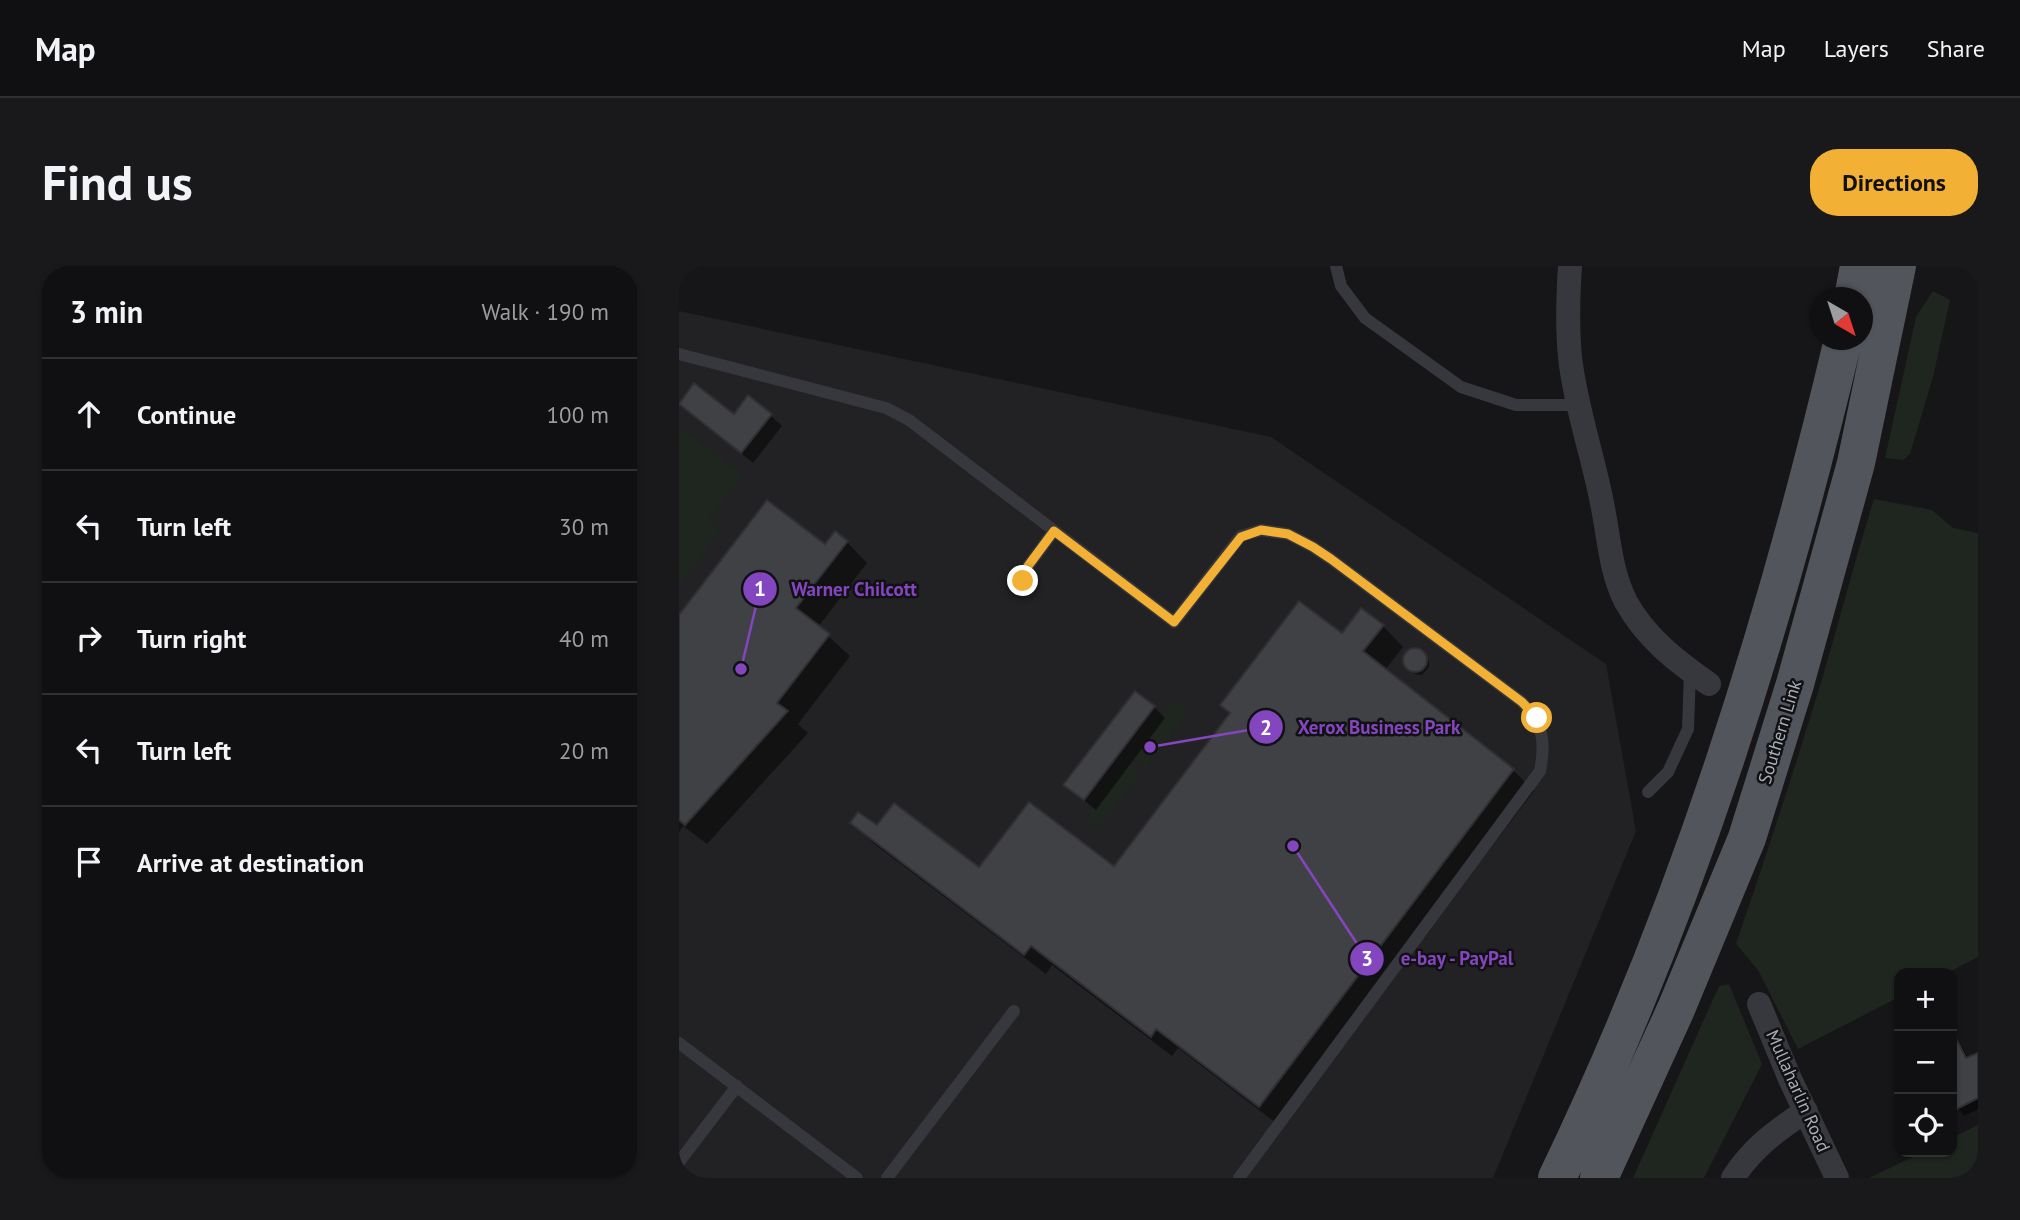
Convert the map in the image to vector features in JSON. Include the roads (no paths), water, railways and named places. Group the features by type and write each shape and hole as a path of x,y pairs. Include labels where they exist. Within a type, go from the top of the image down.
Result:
{"main road":[{"path":"1855,287 1859,266"},
{"name":"Southern Link","path":"1599,1178 1676,1009 1747,838 1795,684 1856,463 1897,266"},
{"path":"1557,1178 1591,1107 1669,920 1710,804 1758,662 1812,470 1841,350"}],"street":[{"path":"1570,266 1567,303 1570,359 1603,505 1611,561 1626,601 1646,632 1671,658 1699,677"},
{"name":"Mullaharlin Road","path":"1759,1004 1837,1178"},
{"path":"1733,1178 1743,1162 1770,1135 1806,1111"}],"lane":[{"path":"1336,266 1341,286 1365,318 1461,387 1516,405 1580,405"},
{"path":"679,354 886,408 909,420 1174,622 1241,537 1261,530 1288,534 1331,559 1522,702 1537,718 1544,752 1540,771 1239,1178"},
{"path":"1023,581 1028,566 1054,531"},
{"path":"1649,792 1668,772 1688,729 1699,677"},
{"path":"887,1178 1014,1011"},
{"path":"679,1042 857,1178"},
{"path":"679,1163 737,1086"}],"place":[{"name":"Warner Chilcott","path":"741,669"},
{"name":"Xerox Business Park","path":"1150,747"},
{"name":"e-bay - PayPal","path":"1293,846"}]}
